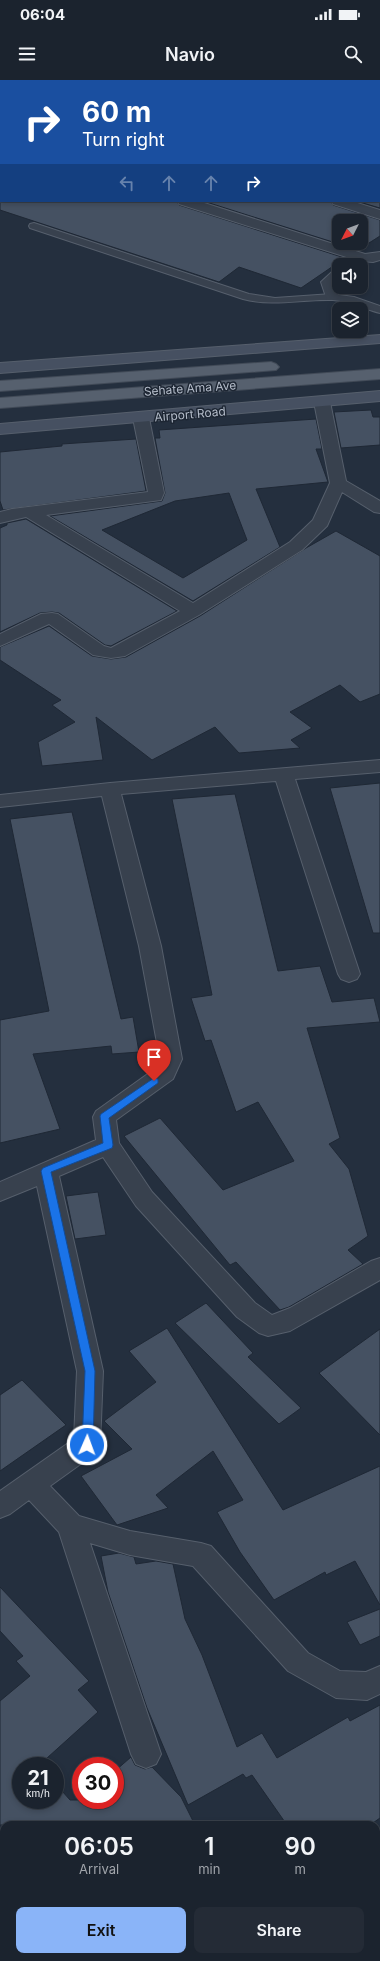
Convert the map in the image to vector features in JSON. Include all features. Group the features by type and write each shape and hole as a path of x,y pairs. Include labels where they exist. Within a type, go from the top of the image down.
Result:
{"main road":[{"path":"0,368 380,338"},
{"path":"0,386 286,366"},
{"name":"Sehate Ama Ave","path":"0,403 380,374"},
{"name":"Airport Road","path":"0,429 141,418 380,396"}],"street":[{"path":"187,202 364,258"},
{"path":"341,202 380,215"},
{"path":"368,258 380,256"},
{"path":"332,279 328,282 332,297"},
{"path":"0,641 48,618 52,618 99,651 111,653 119,652 193,611 296,546 321,522 338,483 322,402"},
{"path":"0,518 12,514 155,496 156,493 141,418"},
{"path":"338,483 380,508"},
{"path":"29,512 193,611"},
{"path":"0,801 110,789 380,766"},
{"path":"284,775 349,974"},
{"path":"110,789 150,946 171,1060 165,1073 104,1116 108,1145 144,1199 246,1310 268,1326 281,1324 299,1315 380,1268"},
{"path":"0,1192 108,1145"},
{"path":"0,1506 87,1445 90,1371 46,1171"},
{"path":"31,1484 70,1525 146,1754"},
{"path":"70,1525 130,1543 201,1555 298,1662 336,1684 366,1686 380,1680"}],"lane":[{"path":"34,226 247,297 275,301 332,297 350,299 380,310"}],"building":[{"path":"0,202 177,202 179,205 345,258 332,258 332,267 301,288 239,267 219,282 0,210"},
{"path":"206,202 331,202 333,205 361,214 332,214 332,242"},
{"path":"359,202 380,202 380,208"},
{"path":"368,216 380,220 380,236 368,244"},
{"path":"371,410 373,417 380,417 380,445 341,448 334,412"},
{"path":"316,419 322,449 316,449 328,482 256,489 280,547 193,601 50,516 162,501 165,493 155,438 160,438 159,430","holes":["229,493 247,540 183,578 102,530 175,501"]},
{"path":"136,439 146,491 3,510 0,501 0,452 62,446 62,444"},
{"path":"26,519 177,611 111,646 105,645 59,613 52,612 40,613 0,632 0,528 7,525 7,523"},
{"path":"336,531 380,556 380,694 360,702 340,685 290,712 312,728 291,740 300,748 239,753 215,727 152,760 96,717 103,760 42,766 38,742 75,722 52,705 61,700 0,660 0,647 49,626 92,656 111,659 126,657 200,616 306,548"},
{"path":"380,783 380,933 373,933 330,788"},
{"path":"235,794 278,971 320,966 332,1002 374,998 380,1022 307,1028 340,1138 329,1144 349,1169 368,1236 348,1250 363,1264 289,1307 280,1310 236,1262 230,1265 124,1136 160,1118 223,1190 294,1161 258,1102 236,1112 211,1040 205,1041 191,998 212,995 172,799"},
{"path":"72,812 121,1019 133,1017 139,1052 112,1054 111,1046 33,1054 60,1129 0,1143 0,1020 49,1011 10,819"},
{"path":"98,1192 106,1235 75,1239 66,1196"},
{"path":"206,1303 253,1353 248,1357 301,1408 279,1424 175,1323"},
{"path":"167,1328 283,1510 380,1466 380,1605 355,1561 326,1575 325,1572 274,1600 240,1552 217,1512 243,1500 213,1451 156,1495 168,1508 117,1525 81,1476 132,1449 104,1421 156,1382 129,1351"},
{"path":"380,1329 380,1435 319,1373"},
{"path":"22,1380 66,1425 0,1471 0,1395"},
{"path":"119,1553 134,1557 136,1564 156,1561 173,1564 185,1619 202,1655 237,1747 262,1733 277,1758 348,1717 350,1721 380,1705 380,1818 376,1821 284,1821 252,1775 246,1778 243,1774 188,1805 147,1708 108,1592 101,1556"},
{"path":"0,1587 89,1681 78,1690 98,1712 48,1757 12,1757 12,1809 64,1809 64,1793 70,1800 72,1800 72,1809 124,1809 124,1763 131,1757 135,1765 145,1769 152,1767 181,1797 193,1821 0,1821 0,1701 30,1676 16,1661 23,1656 0,1631"},
{"path":"380,1609 380,1636 360,1645 347,1622"}],"route":[{"path":"87,1445 90,1371 46,1171 108,1145 104,1116 154,1081"}]}
